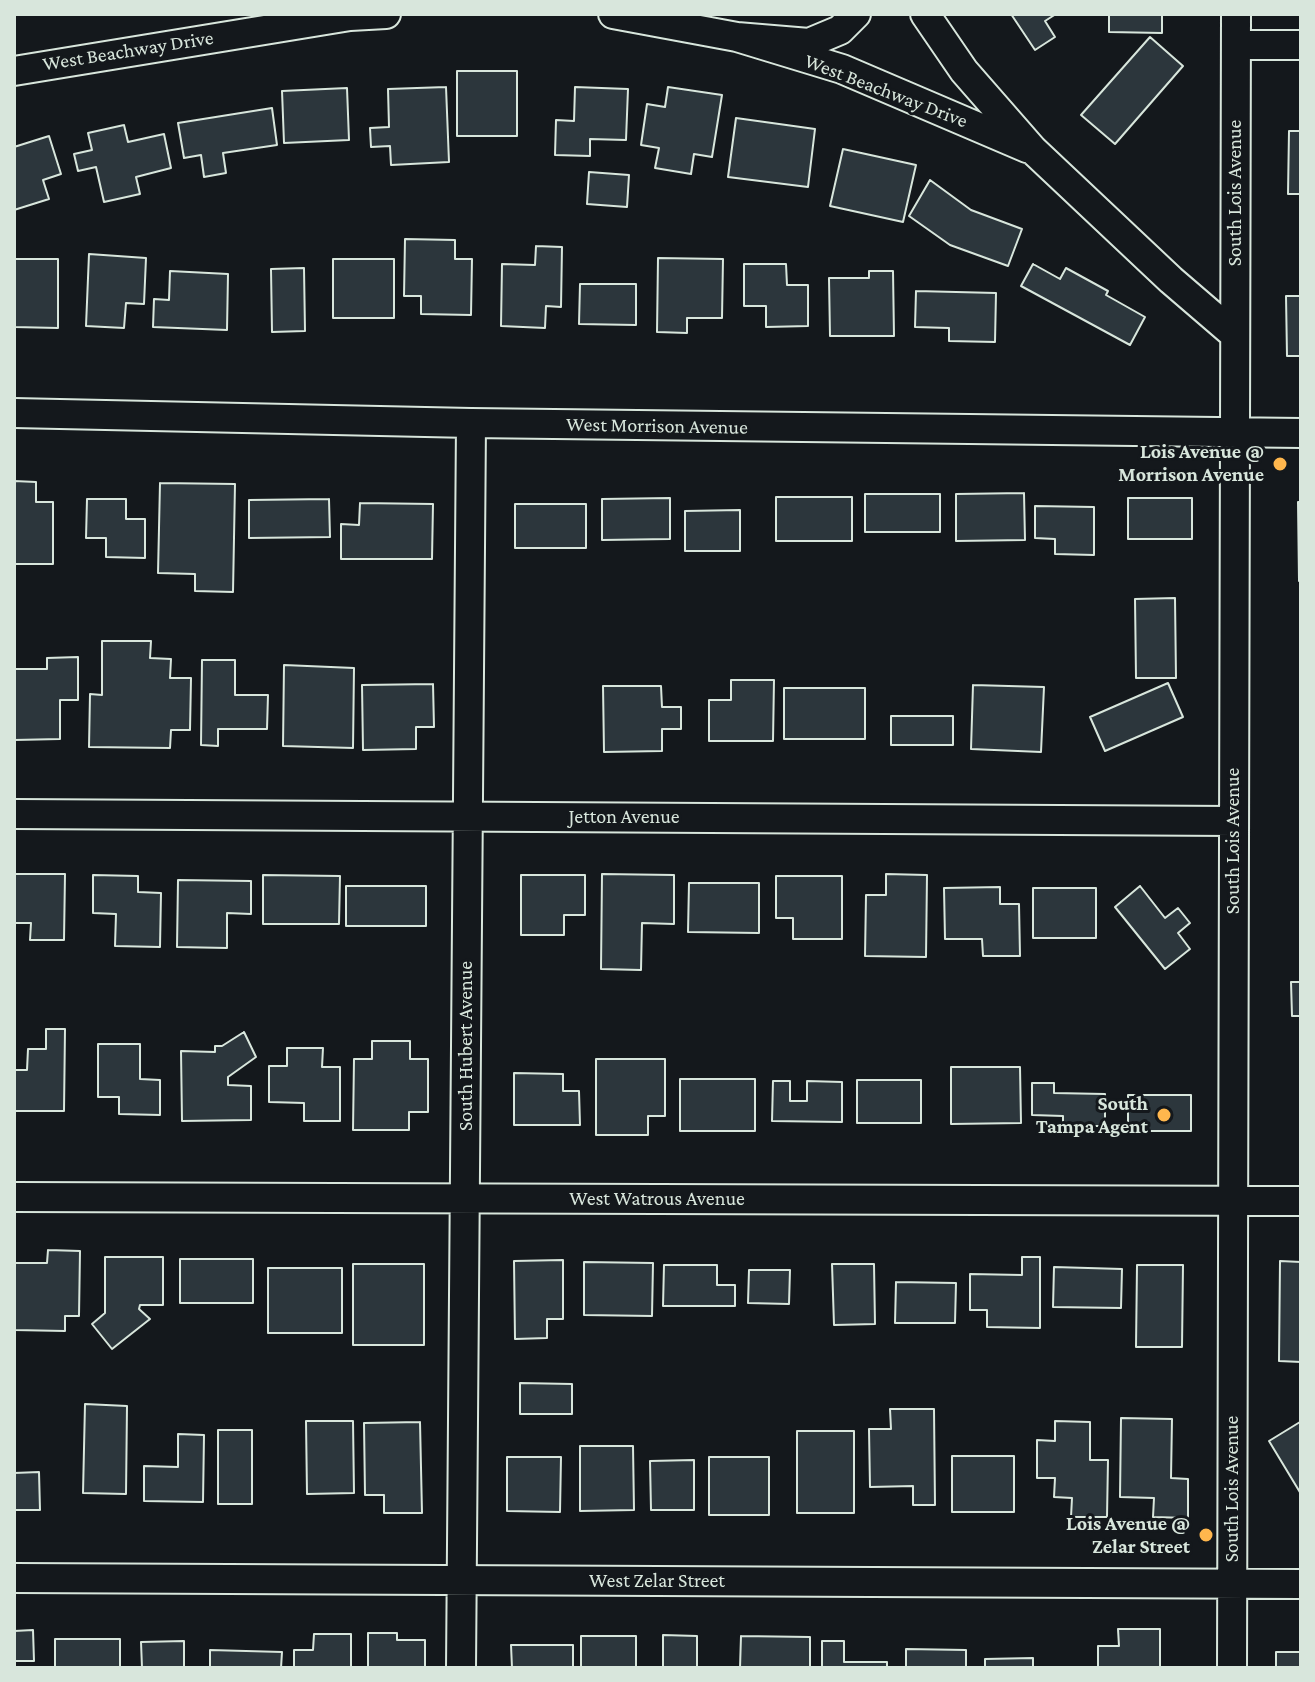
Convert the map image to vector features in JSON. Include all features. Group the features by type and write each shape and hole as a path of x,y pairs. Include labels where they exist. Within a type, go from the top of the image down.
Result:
{"street":[{"name":"West Beachway Drive","path":"14,71 350,16 386,14"},
{"name":"West Beachway Drive","path":"613,14 737,37 809,43 840,30 856,14"},
{"name":"West Beachway Drive","path":"925,14 964,71 1033,150 1171,280 1235,335"},
{"name":"South Lois Avenue","path":"1232,1668 1236,14"},
{"name":"West Beachway Drive","path":"737,37 842,69 1033,150"},
{"path":"1236,45 1301,45"},
{"name":"West Morrison Avenue","path":"14,413 471,423 1301,433"},
{"name":"South Hubert Avenue","path":"461,1668 471,423"},
{"name":"Jetton Avenue","path":"14,814 1233,821"},
{"name":"West Watrous Avenue","path":"14,1197 1301,1201"},
{"name":"West Zelar Street","path":"14,1578 1301,1584"}],"building":[{"path":"1011,14 1056,14 1045,21 1055,37 1035,50"},
{"path":"1109,14 1162,14 1162,33 1109,32"},
{"path":"1150,37 1183,66 1115,144 1081,115"},
{"path":"457,71 517,71 517,136 457,136"},
{"path":"446,87 449,162 391,165 390,146 371,147 370,128 389,127 388,89"},
{"path":"575,87 628,89 626,140 590,139 590,156 555,155 556,120 574,121"},
{"path":"668,87 722,95 712,157 694,154 691,174 655,168 659,148 641,145 647,104 665,107"},
{"path":"347,88 349,140 284,143 282,91"},
{"path":"272,108 277,145 223,153 226,173 204,177 201,155 184,158 178,123"},
{"path":"736,118 815,129 808,187 728,177"},
{"path":"124,125 128,142 164,134 171,168 136,177 140,194 104,202 96,167 78,171 74,154 92,150 88,133"},
{"path":"1289,131 1301,131 1301,194 1288,194"},
{"path":"49,136 61,174 43,180 49,199 14,210 14,147"},
{"path":"843,149 916,165 903,222 830,206"},
{"path":"589,172 629,175 627,207 587,204"},
{"path":"930,180 971,210 1022,229 1008,266 950,245 909,216"},
{"path":"405,239 455,240 455,259 472,259 471,315 421,314 421,296 404,296"},
{"path":"536,246 562,247 561,307 546,306 545,328 501,326 502,264 535,265"},
{"path":"89,254 146,258 144,304 126,303 124,328 86,326"},
{"path":"658,258 723,259 722,318 687,318 687,333 657,332"},
{"path":"14,259 58,259 58,328 14,327"},
{"path":"333,259 394,259 394,318 333,318"},
{"path":"744,264 786,264 787,285 808,285 808,326 766,327 766,306 744,306"},
{"path":"1033,264 1060,279 1066,268 1108,291 1106,295 1145,317 1130,345 1021,286"},
{"path":"304,268 305,331 272,332 271,269"},
{"path":"170,271 228,274 227,330 153,327 154,299 169,300"},
{"path":"869,271 893,271 894,336 830,336 829,278 869,278"},
{"path":"580,284 636,284 636,325 579,324"},
{"path":"916,291 996,293 995,342 949,341 949,328 915,327"},
{"path":"1286,296 1301,296 1301,356 1287,356"},
{"path":"14,481 36,482 36,502 53,502 53,564 14,564"},
{"path":"160,483 235,484 233,592 195,591 195,574 158,573"},
{"path":"1024,493 1025,540 956,541 956,494"},
{"path":"865,494 940,494 940,532 865,532"},
{"path":"776,497 852,497 852,541 776,541"},
{"path":"670,498 670,539 602,540 602,499"},
{"path":"1128,498 1192,498 1192,539 1128,539"},
{"path":"87,499 126,499 126,519 145,519 145,558 106,557 106,538 86,538"},
{"path":"329,499 330,537 249,538 249,500"},
{"path":"1298,502 1301,502 1301,581 1299,581"},
{"path":"360,503 433,504 432,559 341,559 341,524 359,525"},
{"path":"515,504 586,504 586,548 515,548"},
{"path":"1035,506 1094,507 1094,555 1055,554 1055,539 1035,538"},
{"path":"740,510 740,551 685,551 685,511"},
{"path":"1175,598 1176,678 1136,678 1135,599"},
{"path":"102,641 151,641 150,658 171,659 170,678 191,678 190,730 171,730 170,748 89,747 90,694 102,695"},
{"path":"78,657 78,700 60,700 60,739 14,740 14,669 47,669 47,658"},
{"path":"202,660 235,660 235,695 268,695 267,729 218,729 218,746 201,745"},
{"path":"284,665 354,668 353,748 283,746"},
{"path":"731,680 774,680 773,741 709,741 709,700 731,700"},
{"path":"1168,683 1183,717 1105,751 1090,717"},
{"path":"433,684 434,727 416,727 416,749 363,750 362,685"},
{"path":"973,685 1044,687 1041,752 971,749"},
{"path":"603,686 661,686 662,707 681,707 681,729 662,729 662,751 604,752"},
{"path":"784,688 865,688 865,739 784,739"},
{"path":"891,716 953,716 953,745 891,745"},
{"path":"15,874 65,874 64,940 30,940 31,923 14,923"},
{"path":"602,874 674,875 674,924 642,923 641,970 601,969"},
{"path":"886,874 927,875 926,957 865,956 866,895 886,895"},
{"path":"93,875 138,876 138,892 161,893 160,947 115,946 116,914 93,913"},
{"path":"263,875 340,876 339,924 263,924"},
{"path":"521,875 585,875 585,915 564,915 564,935 521,935"},
{"path":"776,876 842,876 842,939 793,939 793,918 776,918"},
{"path":"178,880 251,881 251,914 227,913 227,948 177,947"},
{"path":"689,883 759,883 759,933 688,932"},
{"path":"346,886 426,886 426,926 346,926"},
{"path":"1140,886 1165,918 1178,908 1190,923 1178,933 1190,949 1165,969 1115,907"},
{"path":"1000,887 1000,904 1019,904 1020,956 983,956 982,939 945,939 944,888"},
{"path":"1033,888 1096,888 1096,938 1033,938"},
{"path":"1291,982 1301,982 1301,1016 1292,1016"},
{"path":"46,1029 65,1029 64,1111 14,1111 14,1070 27,1070 28,1049 46,1049"},
{"path":"244,1032 256,1057 228,1077 228,1085 251,1086 251,1120 182,1121 181,1051 215,1052 215,1046 222,1046"},
{"path":"372,1041 410,1041 410,1059 428,1059 428,1112 409,1112 409,1130 353,1130 354,1059 372,1059"},
{"path":"98,1044 140,1044 140,1079 160,1080 160,1115 119,1114 119,1097 98,1097"},
{"path":"287,1048 323,1048 322,1067 340,1067 340,1121 304,1121 304,1103 269,1102 269,1066 287,1066"},
{"path":"596,1059 665,1059 665,1116 648,1116 648,1135 596,1135"},
{"path":"951,1067 1020,1067 1021,1123 951,1124"},
{"path":"514,1073 563,1074 563,1091 579,1091 580,1125 514,1125"},
{"path":"680,1079 755,1079 755,1131 680,1131"},
{"path":"857,1080 921,1080 921,1123 857,1123"},
{"path":"773,1081 790,1081 790,1101 807,1101 807,1081 842,1082 842,1122 772,1121"},
{"path":"1032,1083 1054,1083 1054,1093 1105,1094 1105,1126 1063,1126 1063,1116 1032,1115"},
{"path":"1128,1095 1191,1095 1191,1131 1128,1131"},
{"path":"48,1250 80,1251 79,1316 65,1316 65,1331 14,1330 14,1263 47,1263"},
{"path":"105,1257 163,1257 163,1305 140,1305 139,1309 150,1319 112,1349 92,1324 105,1313"},
{"path":"1022,1257 1040,1257 1040,1328 987,1327 987,1310 970,1310 970,1274 1022,1275"},
{"path":"180,1259 253,1259 253,1303 180,1303"},
{"path":"563,1260 563,1319 547,1319 547,1338 515,1339 514,1261"},
{"path":"1280,1261 1301,1262 1301,1362 1279,1361"},
{"path":"584,1262 653,1263 652,1316 584,1315"},
{"path":"353,1264 424,1264 424,1345 353,1345"},
{"path":"832,1264 874,1264 875,1324 834,1325"},
{"path":"664,1265 717,1265 717,1285 735,1285 735,1306 663,1306"},
{"path":"1137,1265 1183,1265 1182,1347 1136,1347"},
{"path":"1054,1267 1122,1269 1121,1308 1053,1307"},
{"path":"268,1268 342,1268 342,1333 268,1333"},
{"path":"749,1270 790,1270 789,1304 748,1303"},
{"path":"896,1282 956,1283 955,1323 895,1323"},
{"path":"520,1383 572,1384 572,1414 520,1414"},
{"path":"85,1404 127,1406 126,1494 83,1493"},
{"path":"890,1409 934,1409 935,1505 913,1505 913,1486 870,1487 869,1429 891,1429"},
{"path":"1121,1418 1172,1419 1171,1478 1188,1479 1188,1518 1153,1517 1154,1498 1120,1497"},
{"path":"306,1421 353,1421 354,1493 307,1494"},
{"path":"1055,1421 1090,1422 1090,1460 1108,1460 1107,1517 1071,1517 1072,1498 1054,1497 1055,1478 1037,1478 1037,1440 1055,1441"},
{"path":"420,1422 422,1513 384,1513 384,1495 365,1495 364,1423"},
{"path":"1301,1423 1301,1494 1269,1441"},
{"path":"218,1430 252,1430 252,1504 218,1504"},
{"path":"797,1431 854,1431 854,1513 797,1513"},
{"path":"178,1434 204,1435 203,1502 144,1501 144,1466 178,1467"},
{"path":"580,1446 633,1446 634,1510 580,1511"},
{"path":"952,1456 1014,1456 1014,1512 952,1512"},
{"path":"507,1457 561,1457 560,1512 507,1511"},
{"path":"709,1457 769,1457 769,1515 709,1515"},
{"path":"694,1460 694,1510 651,1510 650,1461"},
{"path":"39,1472 40,1510 14,1510 14,1473"},
{"path":"1118,1629 1160,1629 1160,1668 1098,1668 1098,1646 1119,1646"},
{"path":"33,1630 34,1661 14,1661 14,1631"},
{"path":"368,1633 397,1633 397,1640 425,1640 425,1668 368,1668"},
{"path":"314,1634 351,1634 351,1668 294,1668 294,1650 313,1650"},
{"path":"663,1635 697,1636 697,1668 663,1668"},
{"path":"581,1636 636,1636 636,1668 581,1668"},
{"path":"741,1636 810,1637 810,1668 740,1668"},
{"path":"55,1639 120,1639 120,1668 55,1668"},
{"path":"184,1641 184,1668 142,1668 141,1642"},
{"path":"822,1641 844,1641 844,1662 887,1662 887,1668 822,1668"},
{"path":"511,1645 573,1645 573,1668 512,1668"},
{"path":"906,1649 966,1650 966,1668 906,1668"},
{"path":"210,1650 282,1652 281,1668 210,1668"},
{"path":"1276,1652 1301,1652 1301,1668 1276,1668"},
{"path":"1033,1658 1033,1668 985,1668 985,1659"}],"place":[{"name":"Lois Avenue @ Morrison Avenue","path":"1280,464"},
{"name":"South Tampa Agent","path":"1164,1115"},
{"name":"Lois Avenue @ Zelar Street","path":"1206,1535"}]}
